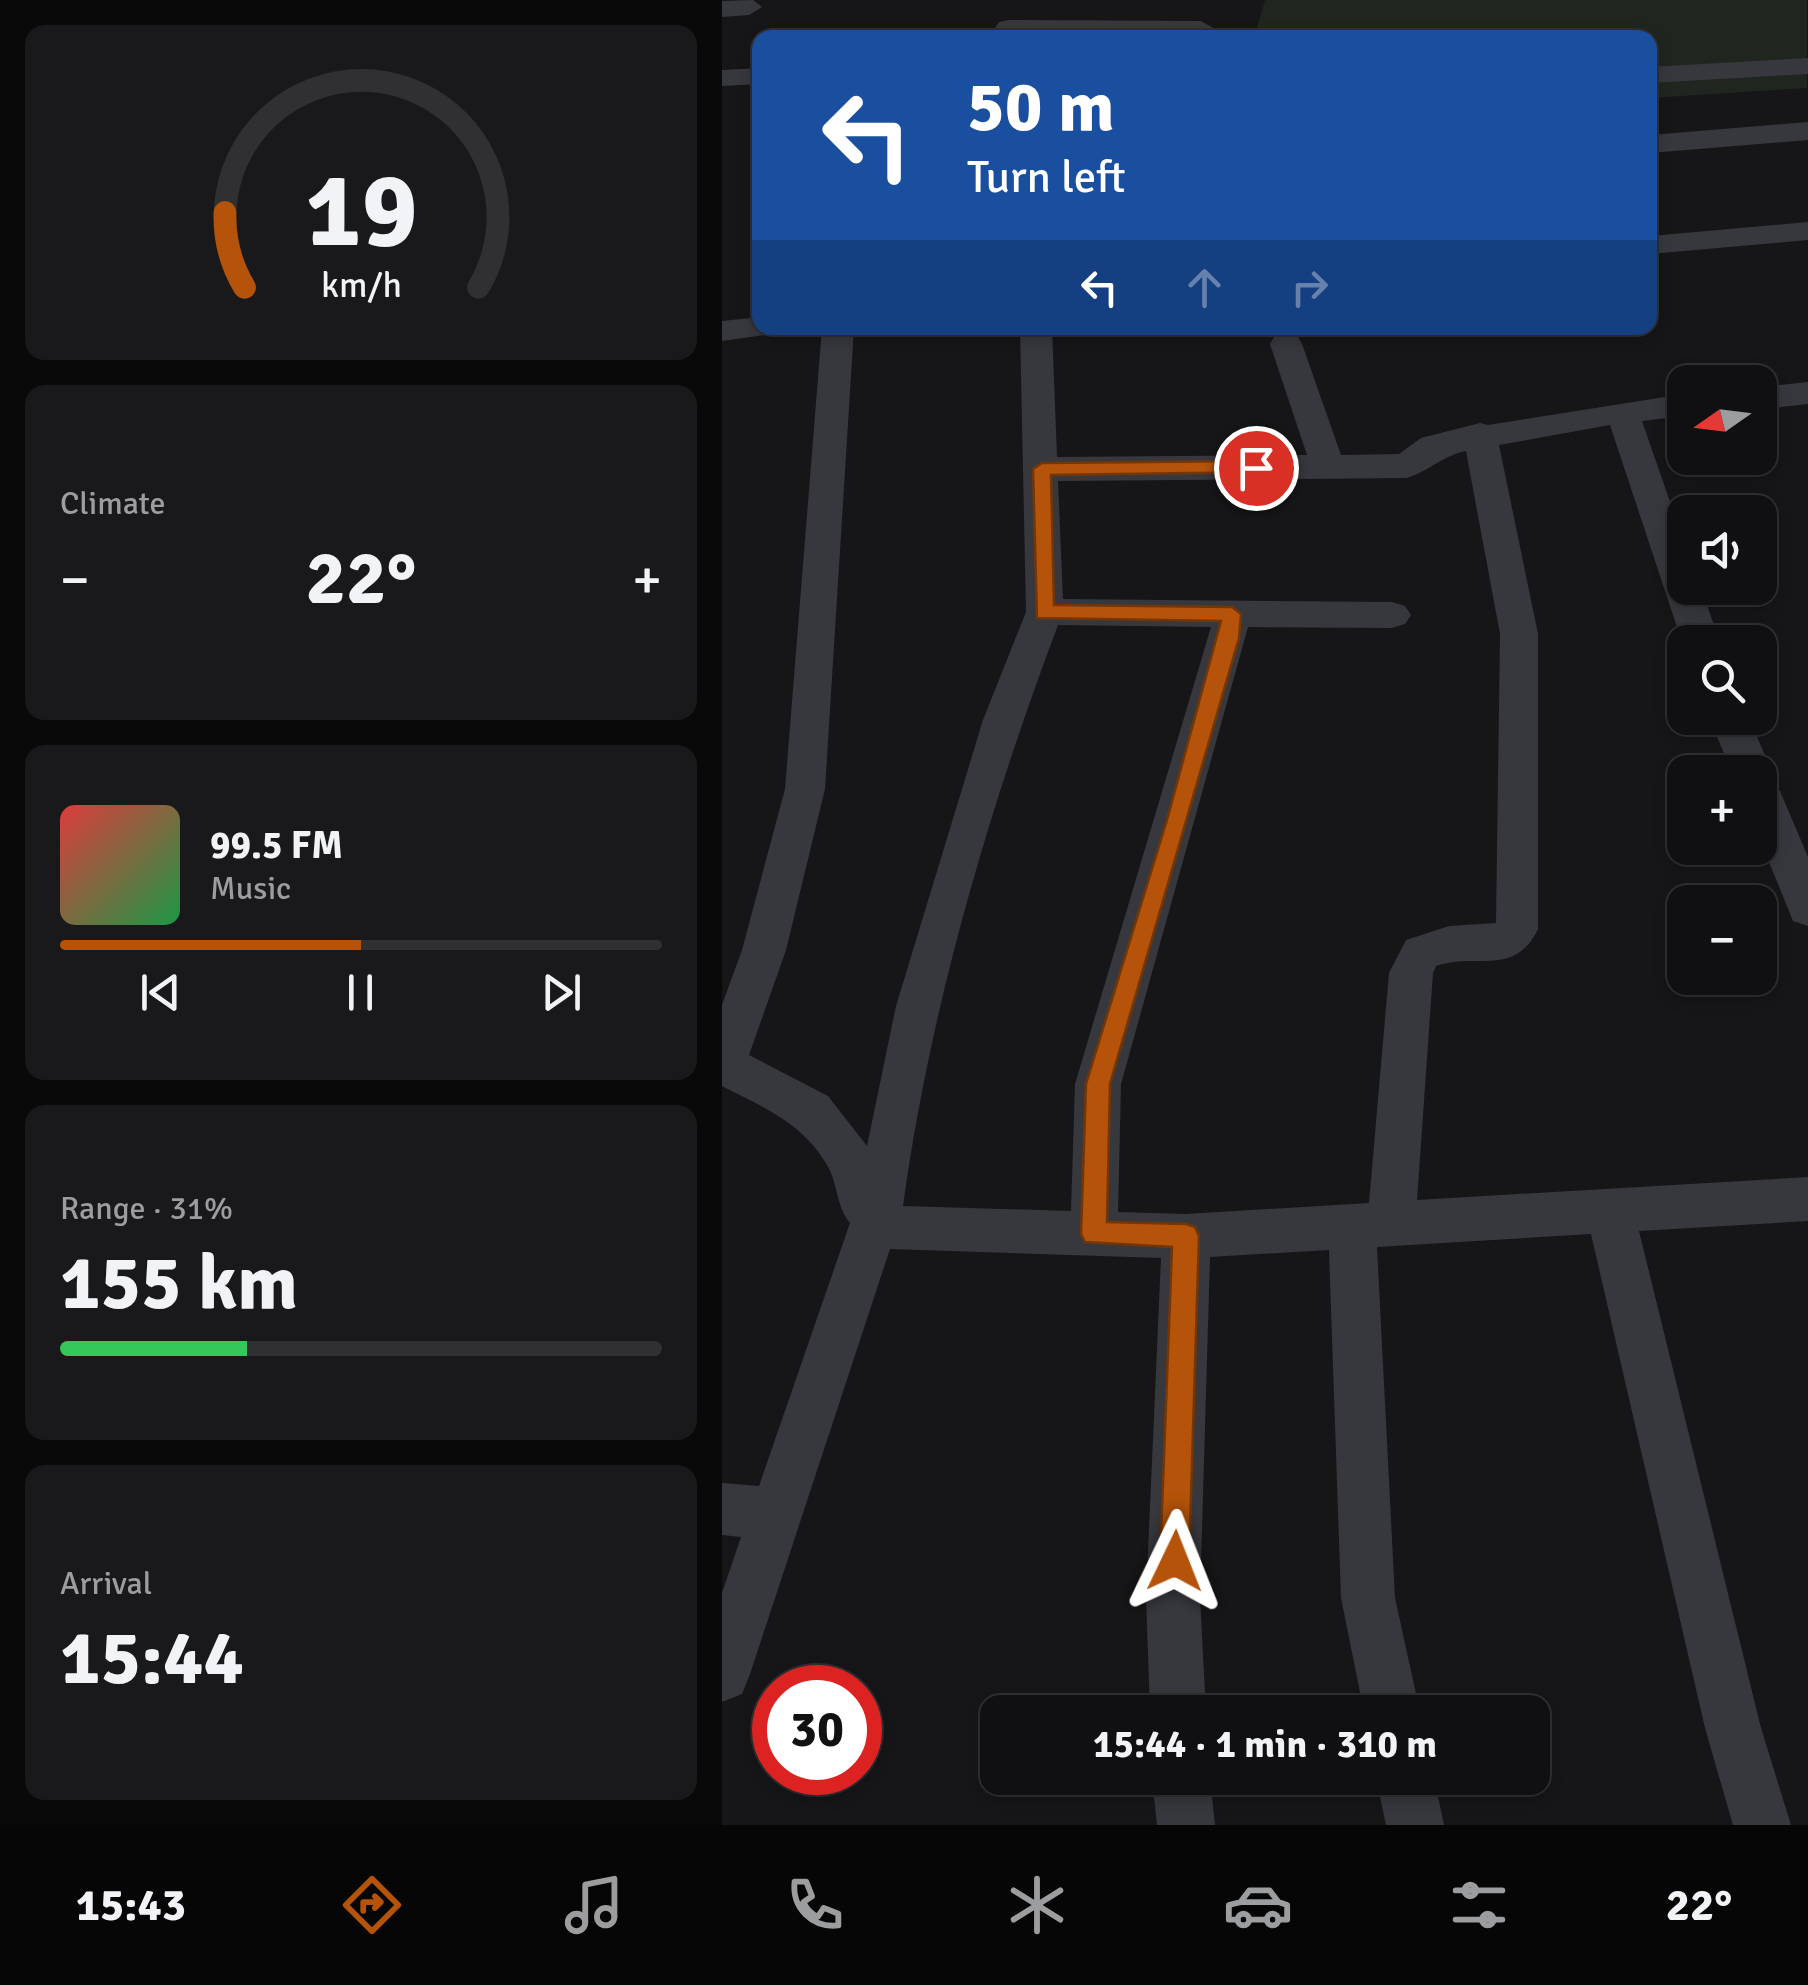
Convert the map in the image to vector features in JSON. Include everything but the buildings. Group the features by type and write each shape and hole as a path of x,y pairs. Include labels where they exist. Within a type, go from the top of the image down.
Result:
{"street":[{"path":"1009,30 1010,0"},
{"path":"1657,75 1808,66"},
{"path":"722,78 752,76"},
{"path":"1657,143 1808,131"},
{"path":"1657,244 1808,231"},
{"path":"722,331 752,328"},
{"path":"837,335 804,789 764,950 722,1064 812,1110 849,1157 863,1204 894,1228 1186,1236 1808,1199"},
{"path":"722,1674 877,1214 918,1006 1003,720 1044,612 1036,335"},
{"path":"1286,344 1328,467"},
{"path":"1777,396 1808,393"},
{"path":"1042,469 1406,466 1433,446 1480,434 1667,407"},
{"path":"1622,412 1695,625"},
{"path":"1388,1695 1368,1598 1372,1223 1412,973 1421,952 1449,944 1503,943 1517,930 1519,634 1480,434"},
{"path":"1044,612 1392,615"},
{"path":"1094,1234 1098,1084 1178,820 1232,614"},
{"path":"1777,833 1808,909"},
{"path":"1610,1212 1733,1728 1762,1825"},
{"path":"1177,1695 1174,1598 1186,1236"},
{"path":"722,1510 776,1514"},
{"path":"1183,1795 1186,1825"},
{"path":"1409,1795 1415,1825"}],"shaded area":[{"path":"1265,0 1807,0 1807,88 1657,98 1657,30 1256,30"}],"route":[{"path":"1175,1561 1186,1236 1094,1234 1098,1084 1178,820 1232,614 1044,612 1042,469 1256,468"}]}
